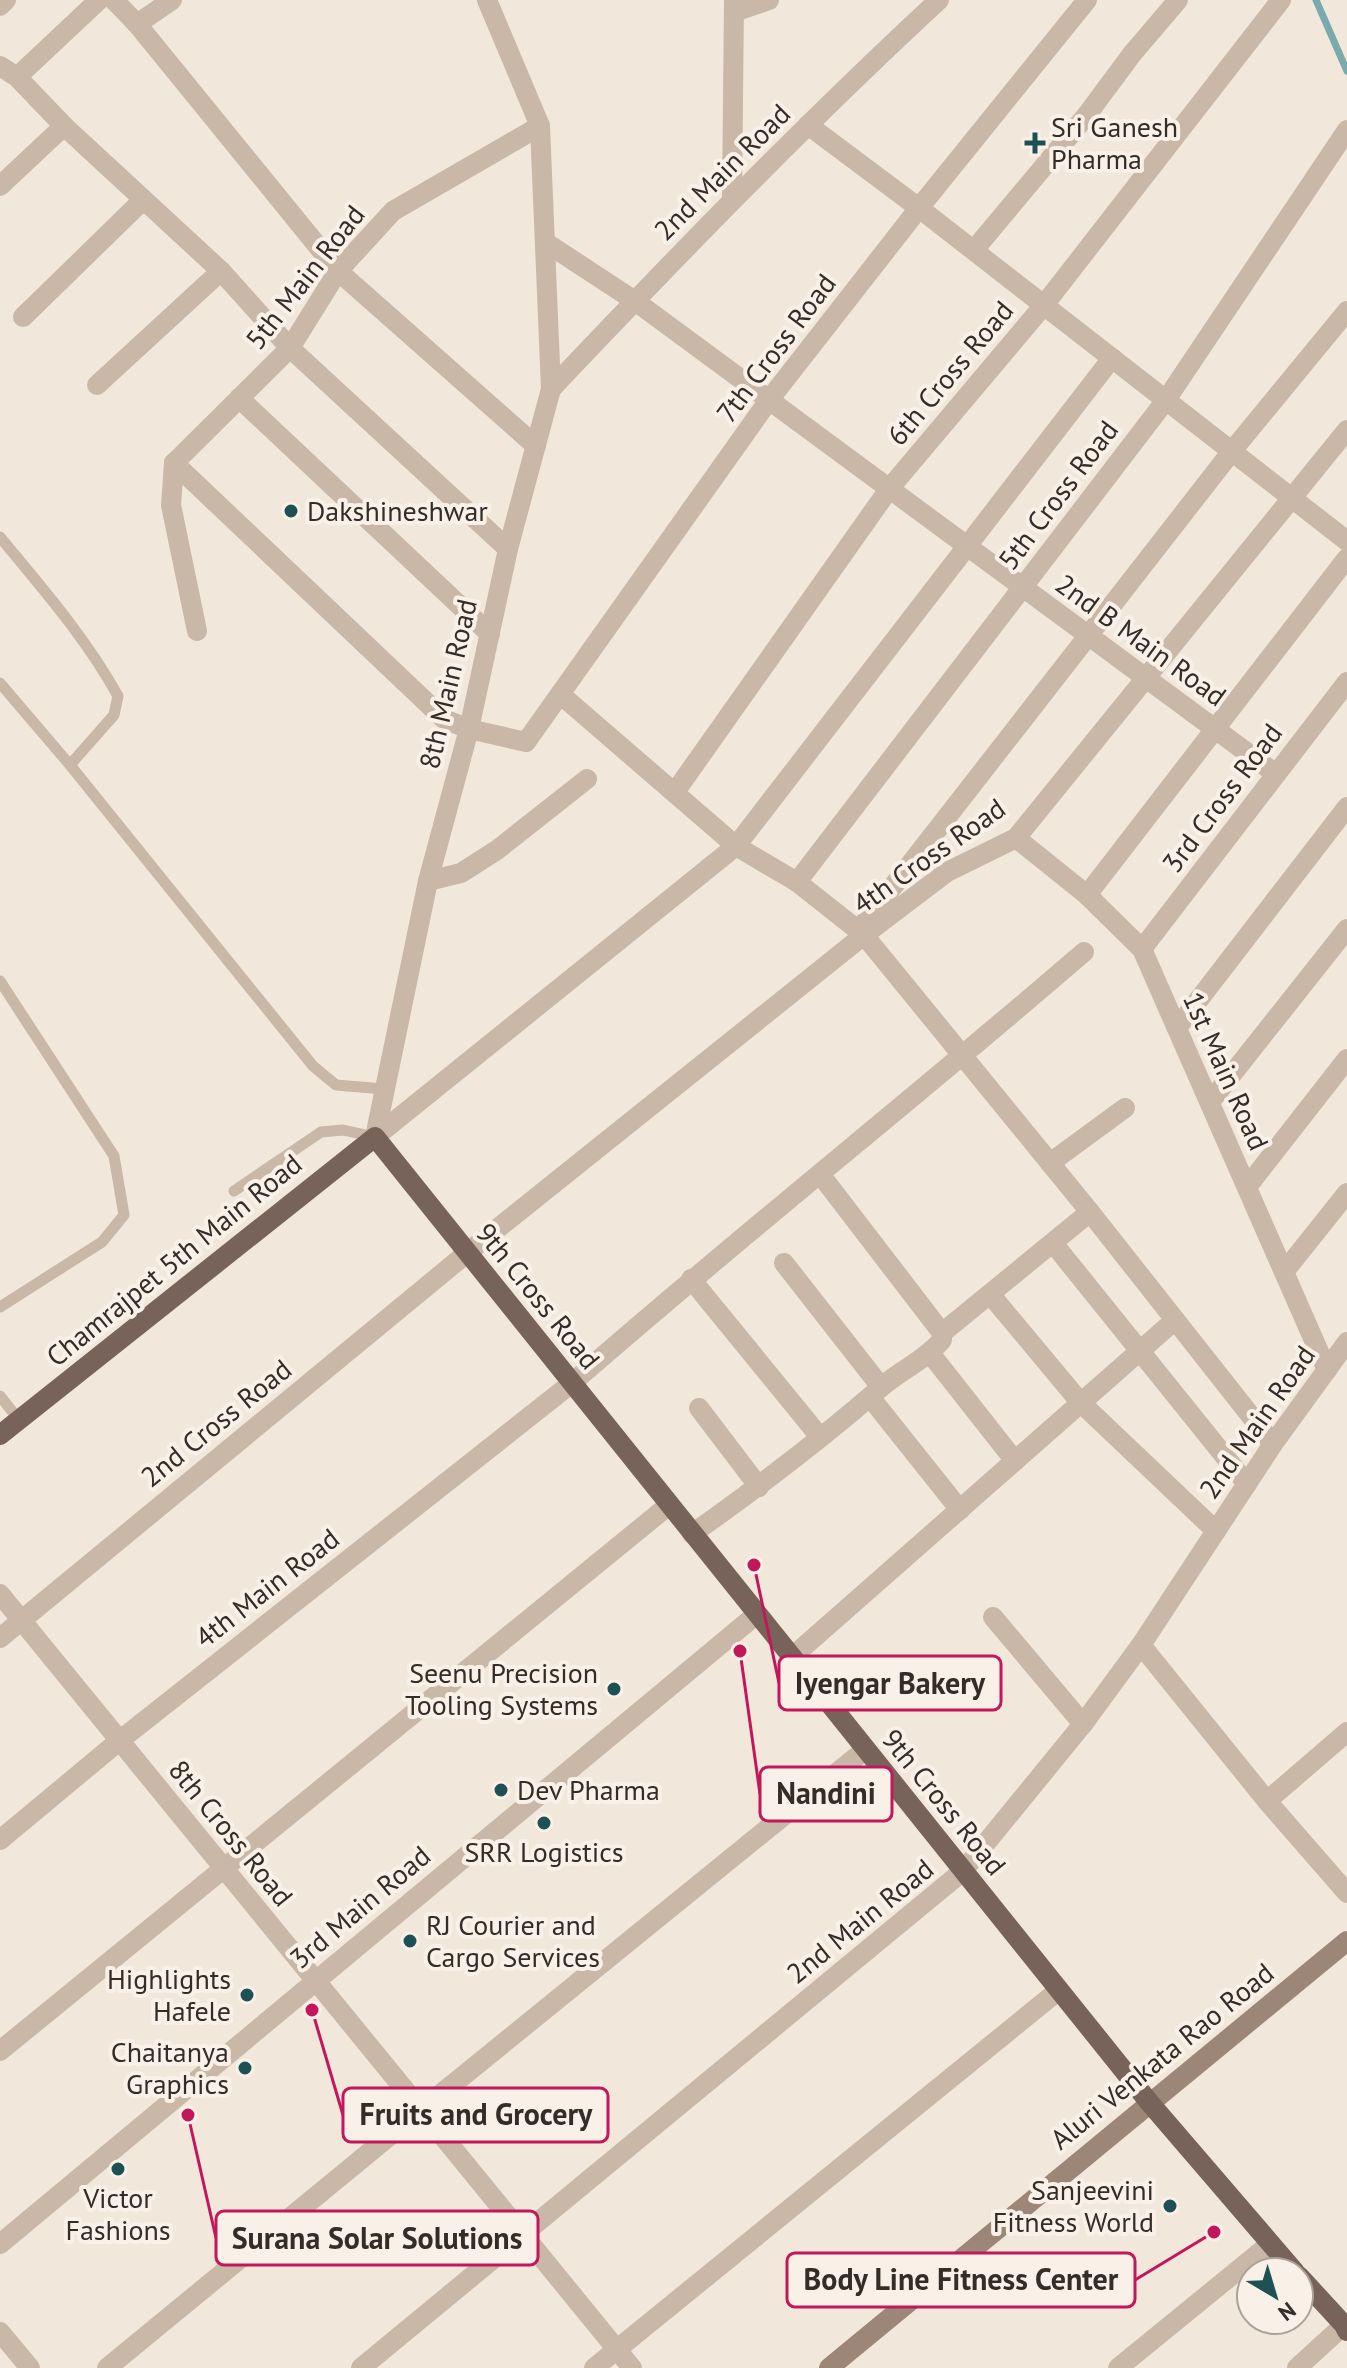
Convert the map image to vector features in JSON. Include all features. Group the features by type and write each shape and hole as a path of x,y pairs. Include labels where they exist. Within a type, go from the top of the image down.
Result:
{"main road":[{"name":"9th Cross Road","path":"375,1137 1149,2102 1281,2256"},
{"name":"Chamrajpet 5th Main Road","path":"9,1427 375,1137"},
{"name":"Aluri Venkata Rao Road","path":"829,2368 1347,1941"},
{"name":"9th Cross Road","path":"1315,2294 1346,2328"}],"street":[{"path":"0,6 6,0"},
{"path":"114,0 137,24 338,271 536,446"},
{"path":"137,24 172,0"},
{"path":"487,0 540,126"},
{"path":"732,199 734,6 769,0"},
{"name":"2nd Main Road","path":"551,389 732,199 939,0"},
{"name":"7th Cross Road","path":"469,729 526,742 769,400 1087,0"},
{"path":"974,250 1178,0"},
{"name":"6th Cross Road","path":"675,792 889,489 1044,305 1281,0"},
{"path":"94,2 8,71 221,271 290,348 508,549"},
{"path":"808,125 974,250 1347,541"},
{"path":"0,186 64,126"},
{"name":"8th Main Road","path":"375,1137 428,881 469,729 508,549 551,389 540,126"},
{"name":"5th Main Road","path":"174,463 290,348 338,271 393,211 540,126"},
{"name":"5th Cross Road","path":"797,882 1166,400 1347,130"},
{"path":"23,317 143,200"},
{"name":"2nd B Main Road","path":"545,242 635,301 1276,774"},
{"path":"97,385 221,271"},
{"path":"861,933 1232,451 1347,311"},
{"path":"375,1137 736,846 1112,358"},
{"path":"239,398 490,634"},
{"name":"4th Cross Road","path":"467,1253 861,933 947,872 1016,838 1347,430"},
{"path":"174,463 171,505 197,631"},
{"path":"174,463 444,719 469,729"},
{"path":"1087,895 1347,558"},
{"name":"3rd Cross Road","path":"1142,949 1347,682"},
{"path":"560,694 736,846 797,882 861,933 1090,1212 1273,1444"},
{"path":"428,881 461,873 497,850 587,779"},
{"path":"1177,1028 1347,807"},
{"name":"1st Main Road","path":"1016,838 1087,895 1142,949 1327,1370"},
{"path":"1210,1102 1347,929"},
{"name":"4th Main Road","path":"0,1840 119,1741 572,1383 691,1279 963,1057 1084,952"},
{"path":"1247,1187 1347,1059"},
{"path":"1050,1163 1125,1108"},
{"path":"692,1534 790,1463 876,1392 930,1353 942,1340 942,1333 820,1174"},
{"path":"1284,1272 1347,1193"},
{"path":"942,1333 1090,1212"},
{"path":"1053,1243 1247,1484"},
{"name":"2nd Cross Road","path":"0,1638 467,1253"},
{"path":"784,1263 960,1510"},
{"path":"691,1279 820,1437"},
{"path":"990,1294 1080,1402 1216,1531"},
{"path":"792,1657 1175,1320"},
{"name":"2nd Main Road","path":"361,2368 963,1871 1083,1724 1141,1645 1273,1444 1347,1342"},
{"path":"930,1353 1015,1461"},
{"path":"699,1408 759,1487"},
{"path":"0,2051 669,1505"},
{"name":"8th Cross Road","path":"0,1594 632,2368"},
{"name":"3rd Main Road","path":"0,2244 757,1614"},
{"path":"993,1617 1083,1724"},
{"path":"1141,1645 1267,1801 1347,1893"},
{"path":"1267,1801 1347,1732"},
{"path":"107,2368 866,1749"},
{"path":"594,2368 1059,1990"},
{"path":"1118,2368 1270,2244"},
{"path":"1297,2368 1346,2328"},
{"path":"0,2332 30,2368"}],"lane":[{"path":"0,537 57,605 118,696 114,715 70,765"},
{"path":"0,683 313,1066 336,1085 384,1089"},
{"path":"0,981 114,1156 124,1215 102,1242 0,1307"},
{"path":"234,1191 321,1132 343,1130 375,1137"},
{"path":"0,1396 9,1427"}],"waterway":[{"path":"1316,0 1347,71"}],"place":[{"name":"Sri Ganesh Pharma","path":"1035,143"},
{"name":"Dakshineshwar","path":"291,511"},
{"name":"Iyengar Bakery","path":"754,1565"},
{"name":"Nandini","path":"740,1651"},
{"name":"Seenu Precision Tooling Systems","path":"614,1689"},
{"name":"Dev Pharma","path":"501,1790"},
{"name":"SRR Logistics","path":"544,1823"},
{"name":"RJ Courier and Cargo Services","path":"410,1941"},
{"name":"Highlights Hafele","path":"247,1995"},
{"name":"Fruits and Grocery","path":"312,2010"},
{"name":"Chaitanya Graphics","path":"245,2068"},
{"name":"Surana Solar Solutions","path":"188,2115"},
{"name":"Victor Fashions","path":"118,2169"},
{"name":"Sanjeevini Fitness World","path":"1170,2206"},
{"name":"Body Line Fitness Center","path":"1214,2232"}]}
